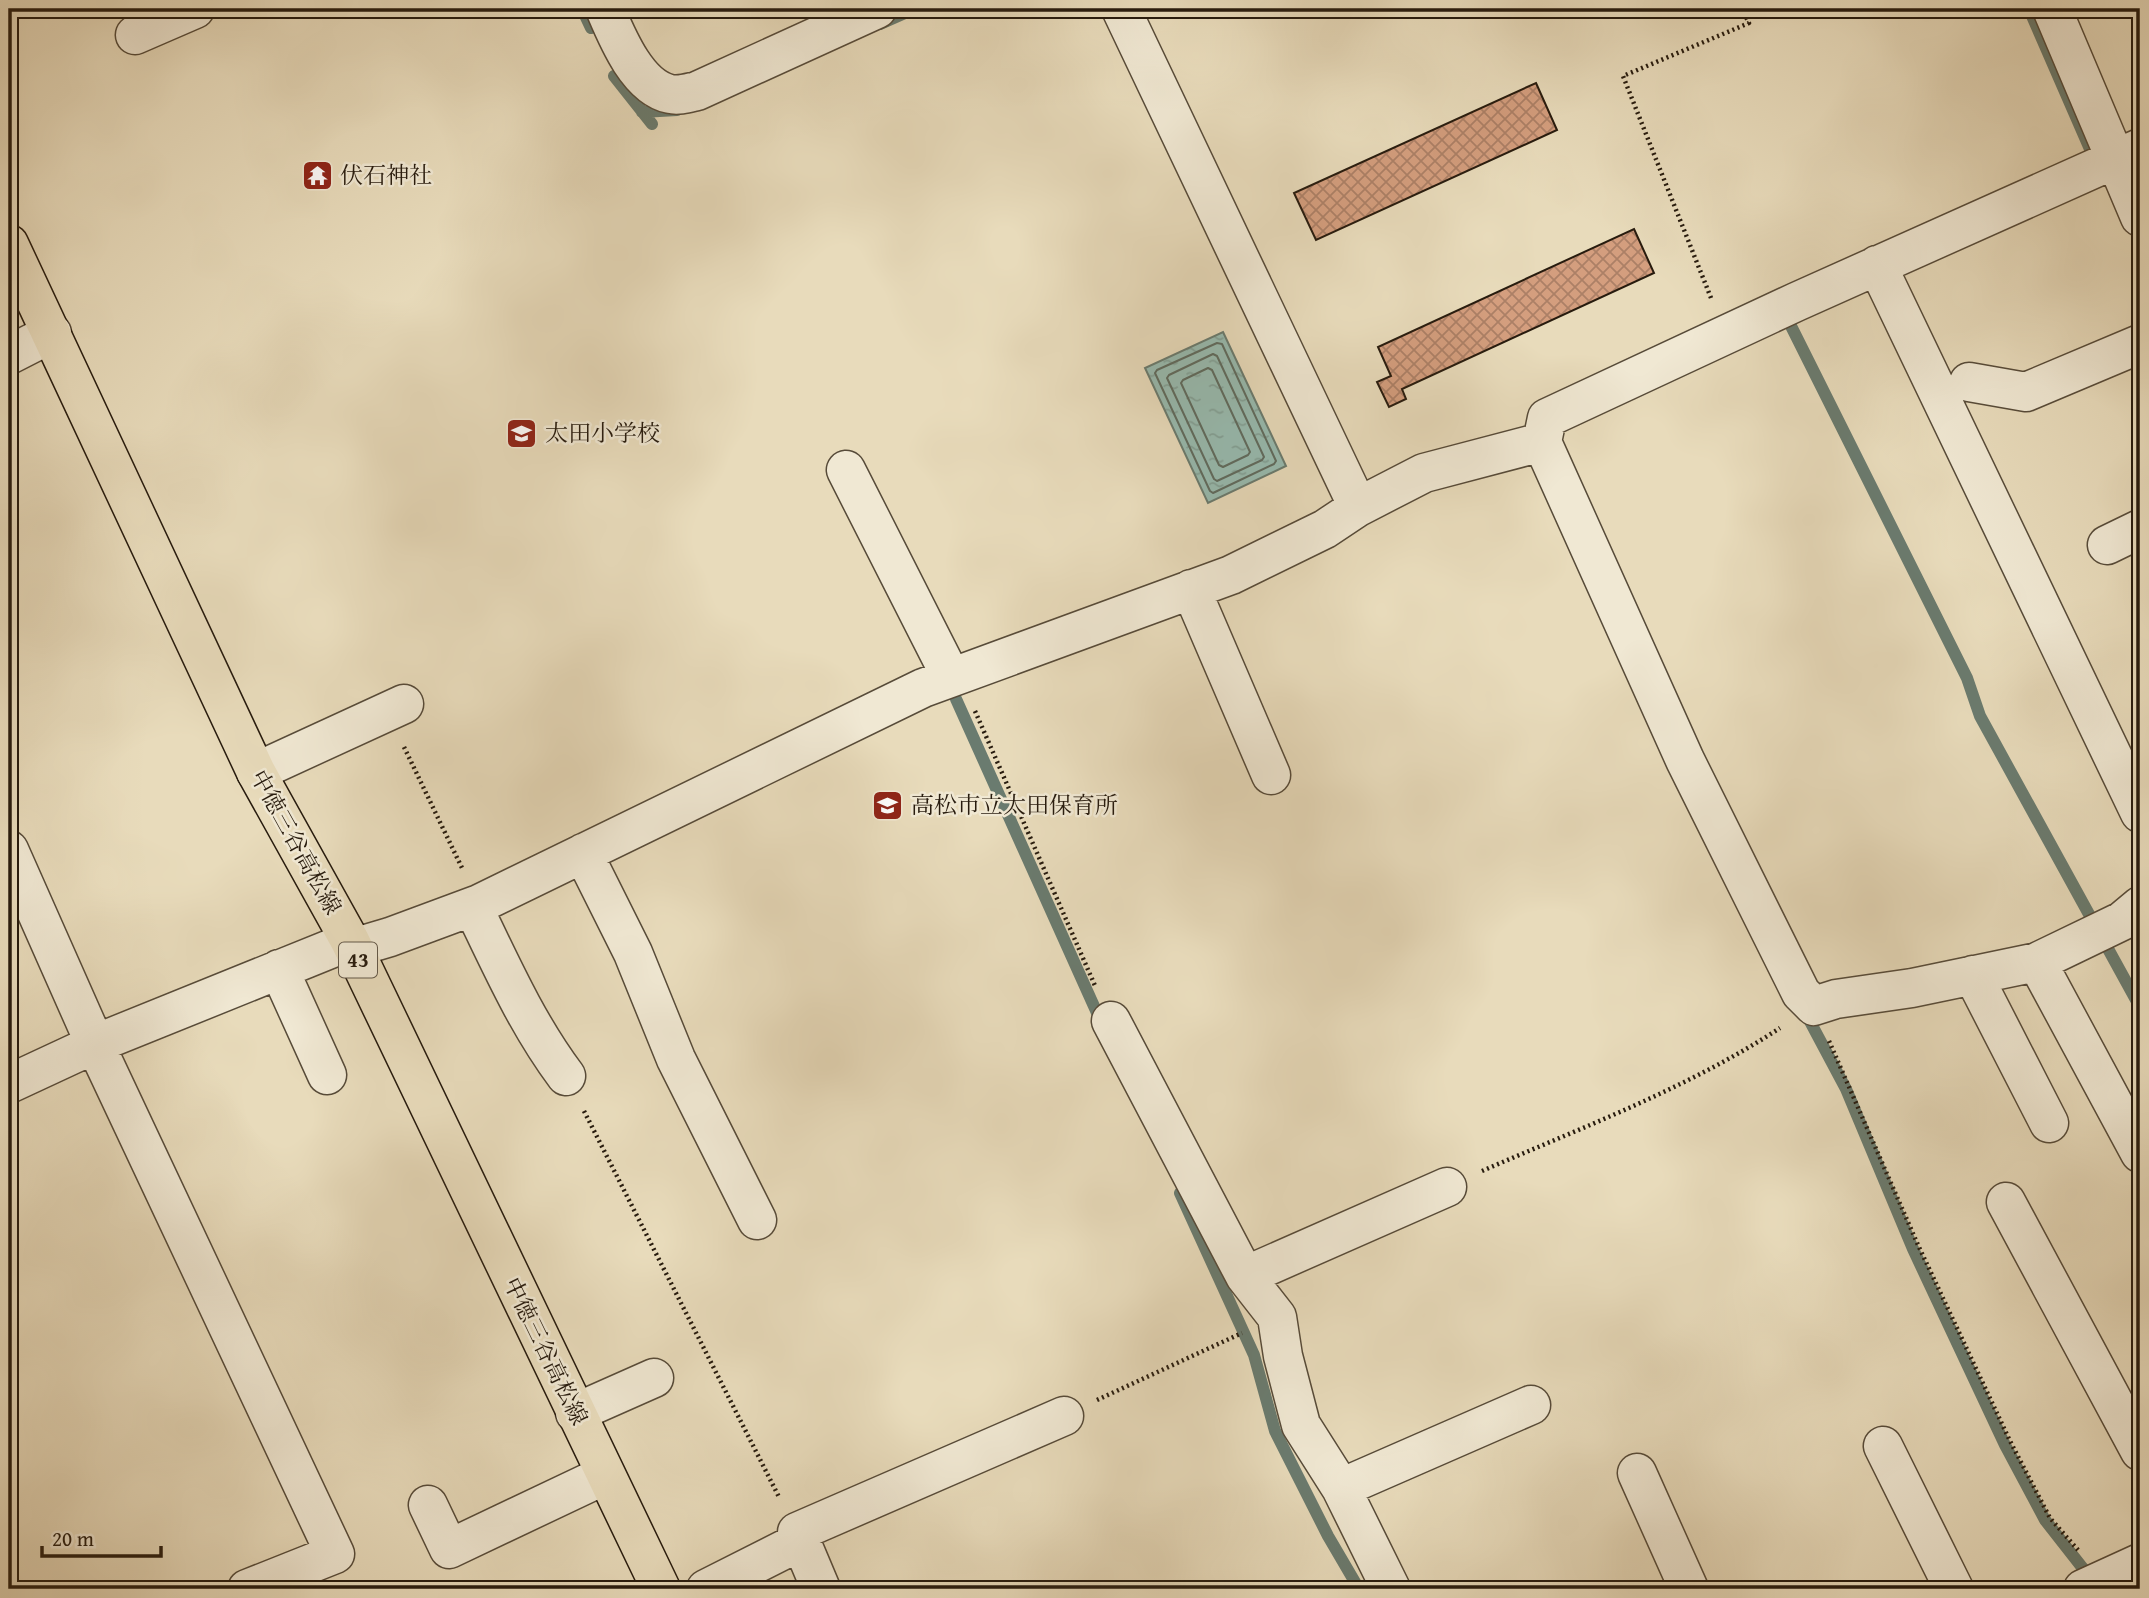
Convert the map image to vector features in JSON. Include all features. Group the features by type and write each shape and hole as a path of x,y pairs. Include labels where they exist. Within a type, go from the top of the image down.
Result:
{"main road":[{"name":"中徳三谷高松線","path":"9,244 256,772 351,944 661,1589"}],"street":[{"path":"605,9 619,41 643,79 674,105 682,94 697,91 877,9"},
{"path":"1121,9 1358,507"},
{"path":"2052,9 2127,154 2140,217"},
{"path":"2127,154 1877,265 1547,418 1542,442 1685,760 1801,993 1814,1006 1836,999 1912,988 2037,962 2122,921 2140,906"},
{"path":"1877,265 2140,813"},
{"path":"9,355 52,333"},
{"path":"1969,382 2026,392 2140,344"},
{"path":"9,1084 95,1044 279,969 351,944 390,937 476,905 923,688 1254,564 1325,529 1358,507 1424,474 1542,442"},
{"path":"846,470 955,676"},
{"path":"1191,589 1270,775"},
{"path":"256,772 396,708"},
{"path":"9,850 95,1044 335,1554 247,1589"},
{"path":"583,853 633,953 676,1059 757,1220"},
{"path":"476,905 523,1009 547,1051 566,1076"},
{"path":"2037,962 2140,1153"},
{"path":"279,969 327,1075"},
{"path":"1973,975 2049,1123"},
{"path":"1111,1021 1245,1276 1277,1317 1283,1356 1301,1424 1341,1488 1391,1589"},
{"path":"1245,1276 1447,1187"},
{"path":"2006,1202 2140,1451"},
{"path":"575,1413 654,1378"},
{"path":"1341,1488 1531,1405"},
{"path":"706,1589 799,1536 1063,1416"},
{"path":"1883,1446 1954,1589"},
{"path":"1637,1473 1689,1589"},
{"path":"428,1505 449,1549 605,1475"},
{"path":"799,1536 821,1589"}],"path":[{"path":"1726,335 1623,76 1749,23 1742,9"},
{"path":"955,676 1111,1021"},
{"path":"396,708 476,905"},
{"path":"1447,1187 1661,1093 1749,1048 1814,1006 1918,1245 2010,1441 2050,1518 2115,1579"},
{"path":"566,1076 799,1536"},
{"path":"1063,1416 1277,1317"}],"water":[{"path":"1223,332 1286,466 1208,503 1145,368"}],"building":[{"path":"1536,83 1557,130 1316,240 1294,193"},
{"path":"1634,229 1654,273 1402,389 1406,399 1389,407 1377,382 1391,376 1378,347"}],"waterway":[{"path":"582,9 591,28"},
{"path":"880,24 914,9"},
{"path":"2029,9 2090,149"},
{"path":"614,76 652,124"},
{"path":"642,112 677,110"},
{"path":"1779,324 1788,320 1967,678 1980,716 2140,1007"},
{"path":"956,699 1102,1024"},
{"path":"1805,1012 1846,1089 1913,1249 2005,1445 2045,1520 2085,1571"},
{"path":"1180,1193 1254,1355 1275,1431 1328,1536 1359,1589"}],"place":[{"name":"伏石神社","path":"317,175"},
{"name":"太田小学校","path":"522,433"},
{"name":"高松市立太田保育所","path":"888,805"}]}
